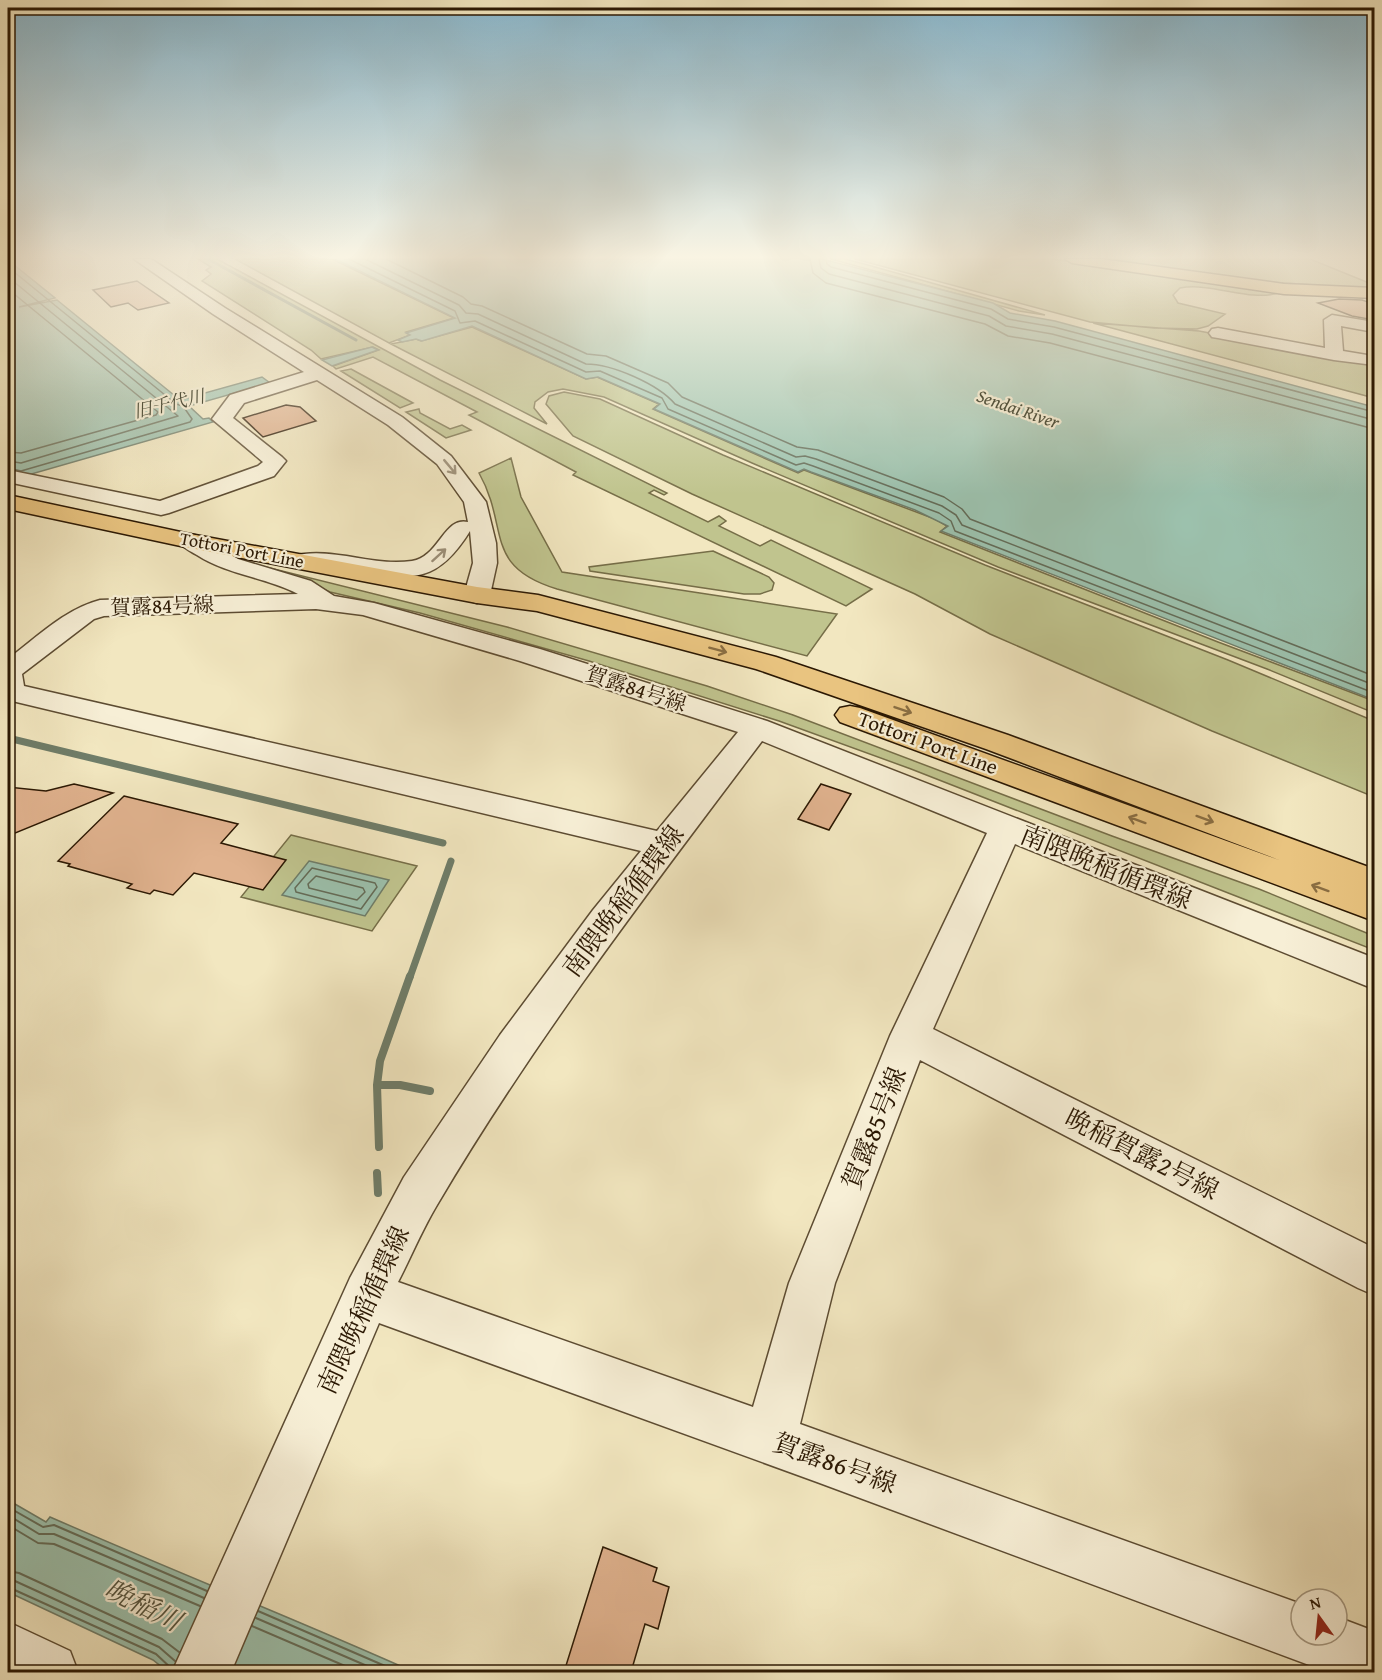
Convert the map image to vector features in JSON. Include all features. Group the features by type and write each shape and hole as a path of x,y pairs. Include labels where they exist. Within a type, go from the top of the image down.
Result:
{"main road":[{"name":"Tottori Port Line","path":"8,502 190,541 477,595 538,603 766,663 997,742 1374,882"},
{"name":"Tottori Port Line","path":"477,595 524,615 749,680 854,716 1374,908"}],"street":[{"path":"252,337 418,439 444,460 475,502 484,543 485,563 477,595"},
{"path":"258,337 313,375 416,453 434,473 456,508 465,558 477,595"},
{"path":"1241,337 1370,361 1374,358"},
{"path":"1333,337 1334,355"},
{"path":"8,476 161,508 266,471 275,460 222,418 237,399 313,375"},
{"path":"300,561 337,561 392,568 417,567 434,560 450,544 461,527"},
{"path":"190,541 233,565 302,586 329,603"},
{"name":"賀露84号線","path":"664,844 11,692 9,672 85,614 100,608 316,601 365,608 530,655 757,728"},
{"name":"南隈晩稲循環線","path":"201,1672 368,1295 420,1192 514,1047 606,920 757,728 1374,974"},
{"name":"賀露85号線","path":"770,1439 812,1283 910,1036 1006,828"},
{"name":"晩稲賀露2号線","path":"910,1036 1374,1272"},
{"name":"賀露86号線","path":"368,1295 770,1439 1289,1630"},
{"path":"1338,1647 1374,1660"},
{"path":"8,1651 49,1672"}],"shaded area":[{"path":"291,337 361,337 440,380 667,493 664,495 654,490 649,493 708,522 719,516 726,521 719,526 760,546 771,540 872,589 846,606 573,475 576,472 469,415 477,412 373,357 336,369 333,366 379,350 373,347 321,359"},
{"path":"379,337 404,337 389,343"},
{"path":"434,337 495,337 586,379 597,377 659,404 653,409 798,473 804,470 935,519 947,526 940,532 1374,701 1374,713 1267,669 998,567 752,463 604,397 563,389 548,392 535,402 534,408 547,424 391,344 416,339 421,341"},
{"path":"1147,337 1233,337 1374,364 1374,398"},
{"path":"351,369 413,403 400,408 341,371"},
{"path":"564,392 600,399 723,455 985,565 1228,660 1374,721 1374,797 1212,731 990,634 915,594 692,494 573,436 546,404 549,396"},
{"path":"419,409 420,413 450,429 462,425 471,430 446,438 406,412"},
{"path":"511,458 521,497 562,572 837,614 807,656 557,589 533,580 518,569 508,557 488,493 479,473"},
{"path":"713,551 769,577 774,583 772,590 760,594 744,594 590,571 589,567"},
{"path":"238,560 507,627 707,686 793,715 1259,889 1374,936 1374,950 911,769 779,721 589,661 420,613 330,592 290,575"},
{"path":"291,835 417,866 372,931 241,897"}],"water":[{"name":"旧千代川","path":"8,337 103,337 180,400 262,377 270,383 189,406 203,419 209,418 213,422 21,477 8,474"},
{"path":"404,337 434,337 422,341 416,339 402,342 398,340"},
{"name":"Sendai River","path":"497,337 1116,337 1374,407 1374,700 941,531 948,526 915,510 804,469 798,472 654,409 660,404 598,377 586,379"},
{"path":"372,347 378,350 332,366 322,360"},
{"path":"309,861 389,880 365,916 282,895"},
{"name":"晩稲川","path":"8,1500 46,1522 50,1517 414,1672 168,1672 153,1660 8,1592"}],"building":[{"path":"286,405 300,407 316,421 263,437 243,418"},
{"path":"74,784 113,793 8,836 8,787 46,791"},
{"path":"821,784 851,794 829,830 798,819"},
{"path":"124,796 238,824 221,843 286,860 263,890 194,873 173,895 154,890 150,894 127,888 132,884 68,866 70,864 58,861"},
{"path":"603,1547 657,1568 653,1581 669,1587 658,1629 645,1624 631,1672 564,1672"}],"waterway":[{"path":"351,337 356,340"},
{"path":"8,738 443,843"},
{"path":"410,977 451,861"},
{"path":"377,1085 380,1061 410,976"},
{"path":"377,1085 400,1085 430,1091"},
{"path":"377,1085 379,1147"},
{"path":"377,1173 378,1193"}]}
